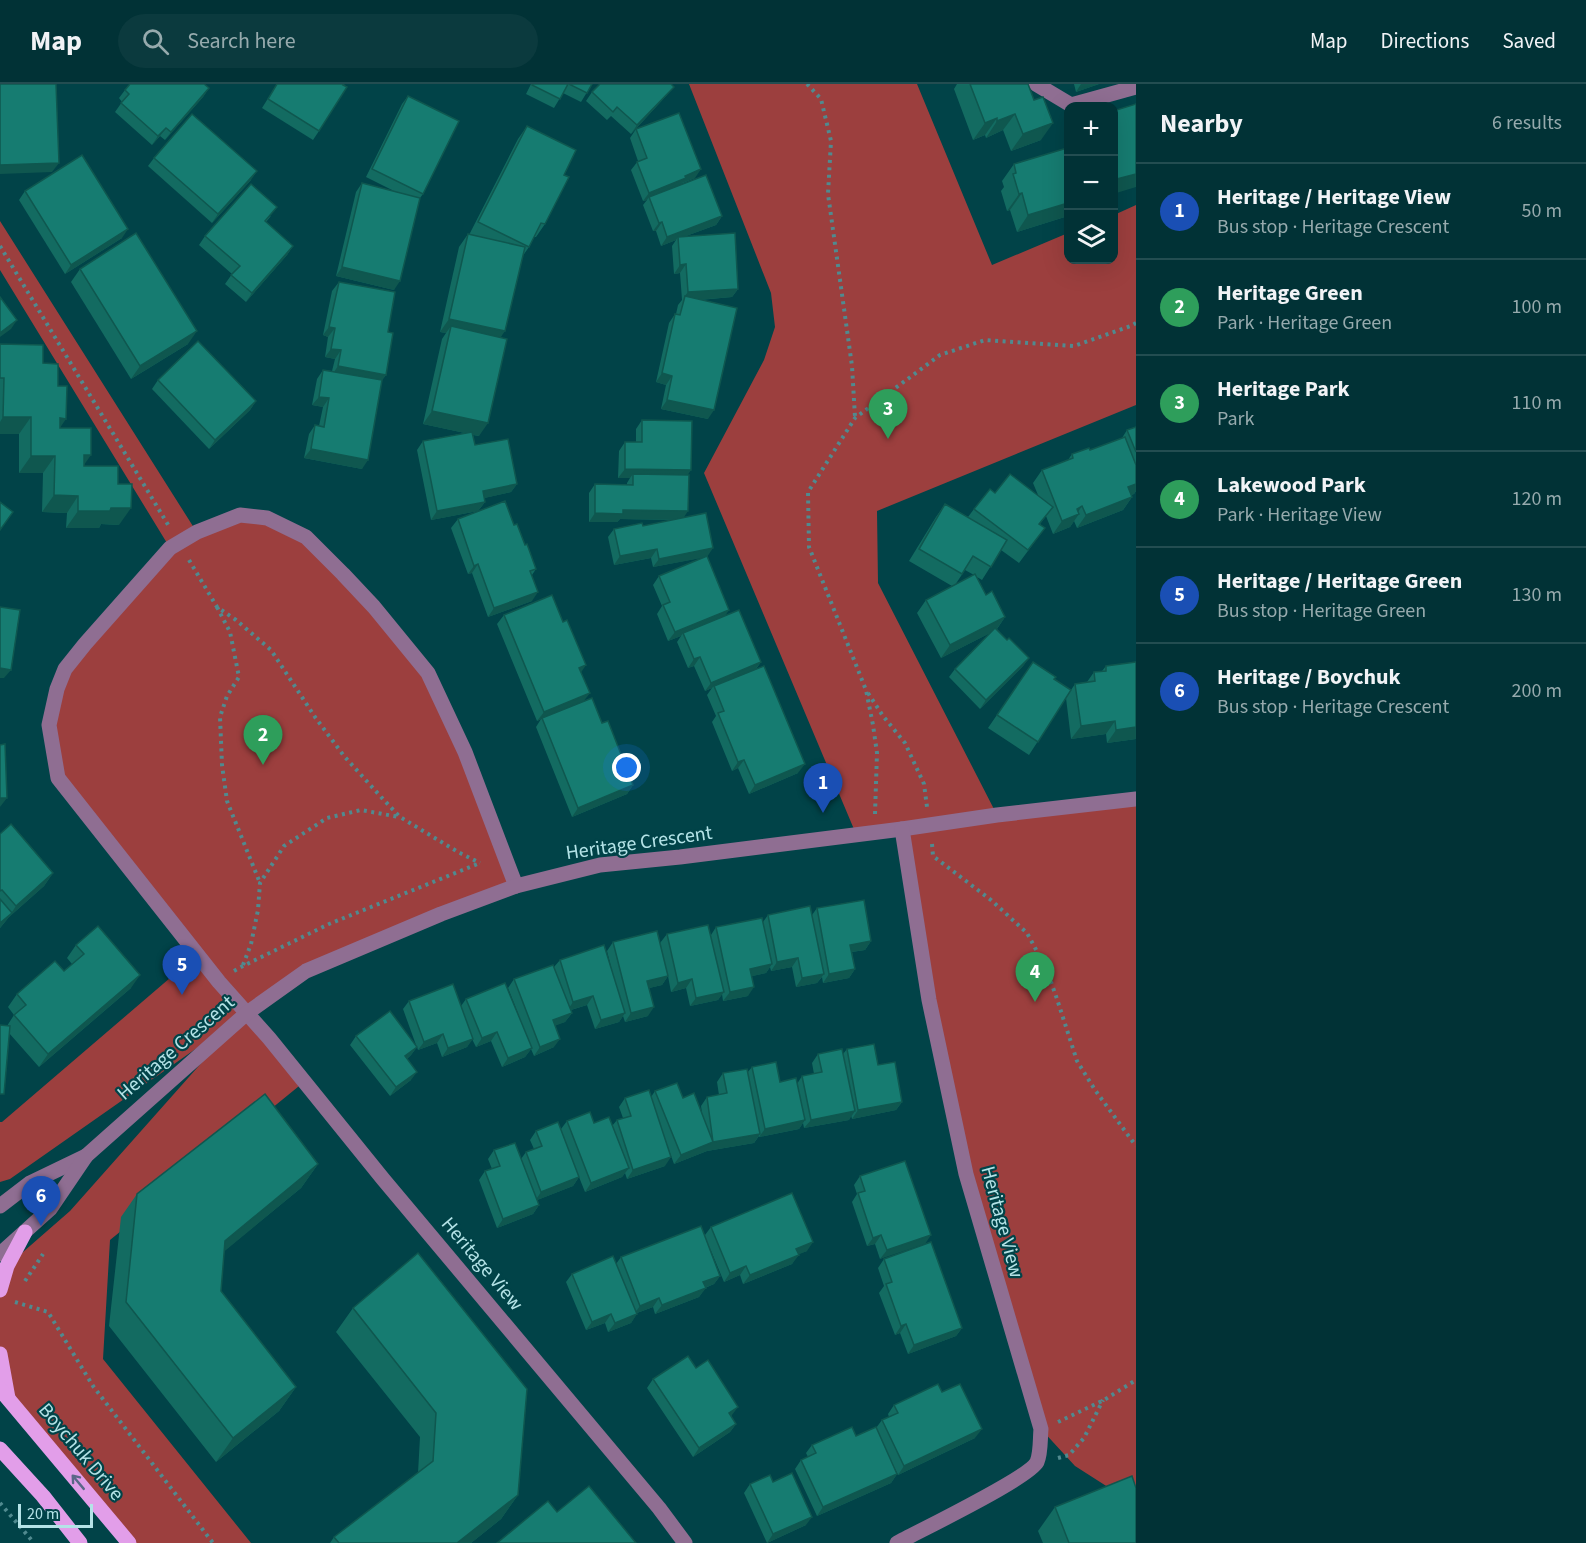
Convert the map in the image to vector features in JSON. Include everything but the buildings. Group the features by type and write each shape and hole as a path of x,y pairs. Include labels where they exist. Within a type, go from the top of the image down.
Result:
{"main road":[{"path":"3,1297 7,1266 25,1232"},
{"path":"0,1354 4,1393"},
{"name":"Boychuk Drive","path":"4,1393 129,1543"},
{"path":"0,1449 43,1496 80,1543"}],"street":[{"path":"1036,84 1071,105 1136,87"},
{"name":"Heritage View","path":"516,886 465,752 428,673 344,574 306,537 267,518 240,516 196,532 170,548 65,669 57,690 49,725 58,778 219,982 247,1012 383,1179 660,1508 685,1543"},
{"name":"Heritage Crescent","path":"0,1254 50,1209 86,1156 247,1012 306,971 441,914 516,886 600,865 902,830 997,815 1136,799"},
{"name":"Heritage View","path":"897,1543 1026,1473 1037,1462 1041,1429 966,1174 929,1000 902,830"},
{"name":"Heritage Crescent","path":"0,1206 30,1183 86,1156"}],"path":[{"path":"807,84 821,99 831,141 828,194 852,366 855,418"},
{"path":"0,246 179,542 230,632 238,677 227,696 220,717 222,765 227,801 260,883 258,910 251,944 243,966 329,924 480,863 400,817 344,756 271,650 217,607"},
{"path":"875,832 877,753 866,690 809,547 808,492 855,418 940,355 985,340 1074,345 1136,323"},
{"path":"866,690 905,743 924,784 933,856 991,900 1027,933 1046,968 1077,1061 1136,1146"},
{"path":"260,883 284,846 327,818 361,810 400,817"},
{"path":"25,1282 43,1254"},
{"path":"3,1297 48,1312 93,1386 213,1543"},
{"path":"1061,1420 1104,1400 1136,1380"},
{"path":"1070,1455 1084,1437 1104,1400"},
{"path":"0,1503 34,1543"}],"shaded area":[{"path":"689,84 917,84 992,265 1064,235 1064,264 1118,264 1118,213 1136,205 1136,405 877,511 878,583 997,815 1136,804 1136,1505 1075,1466 1041,1429 966,1174 902,830 856,834 704,473 764,360 775,327 771,293"},
{"path":"0,221 196,531 240,515 306,537 428,673 512,884 306,971 247,1012 304,1082 110,1240 103,1359 251,1543 129,1543 8,1398 0,1354 0,1296 7,1266 70,1211 244,1015 10,1179 0,1182 0,1122 198,954 58,778 49,725 57,689 170,548 0,270"}],"place":[{"name":"Heritage Park","path":"888,439"},
{"name":"Heritage Green","path":"263,765"},
{"name":"Heritage / Heritage View","path":"823,813"},
{"name":"Heritage / Heritage Green","path":"182,995"},
{"name":"Lakewood Park","path":"1035,1002"},
{"name":"Heritage / Boychuk","path":"41,1226"}]}
